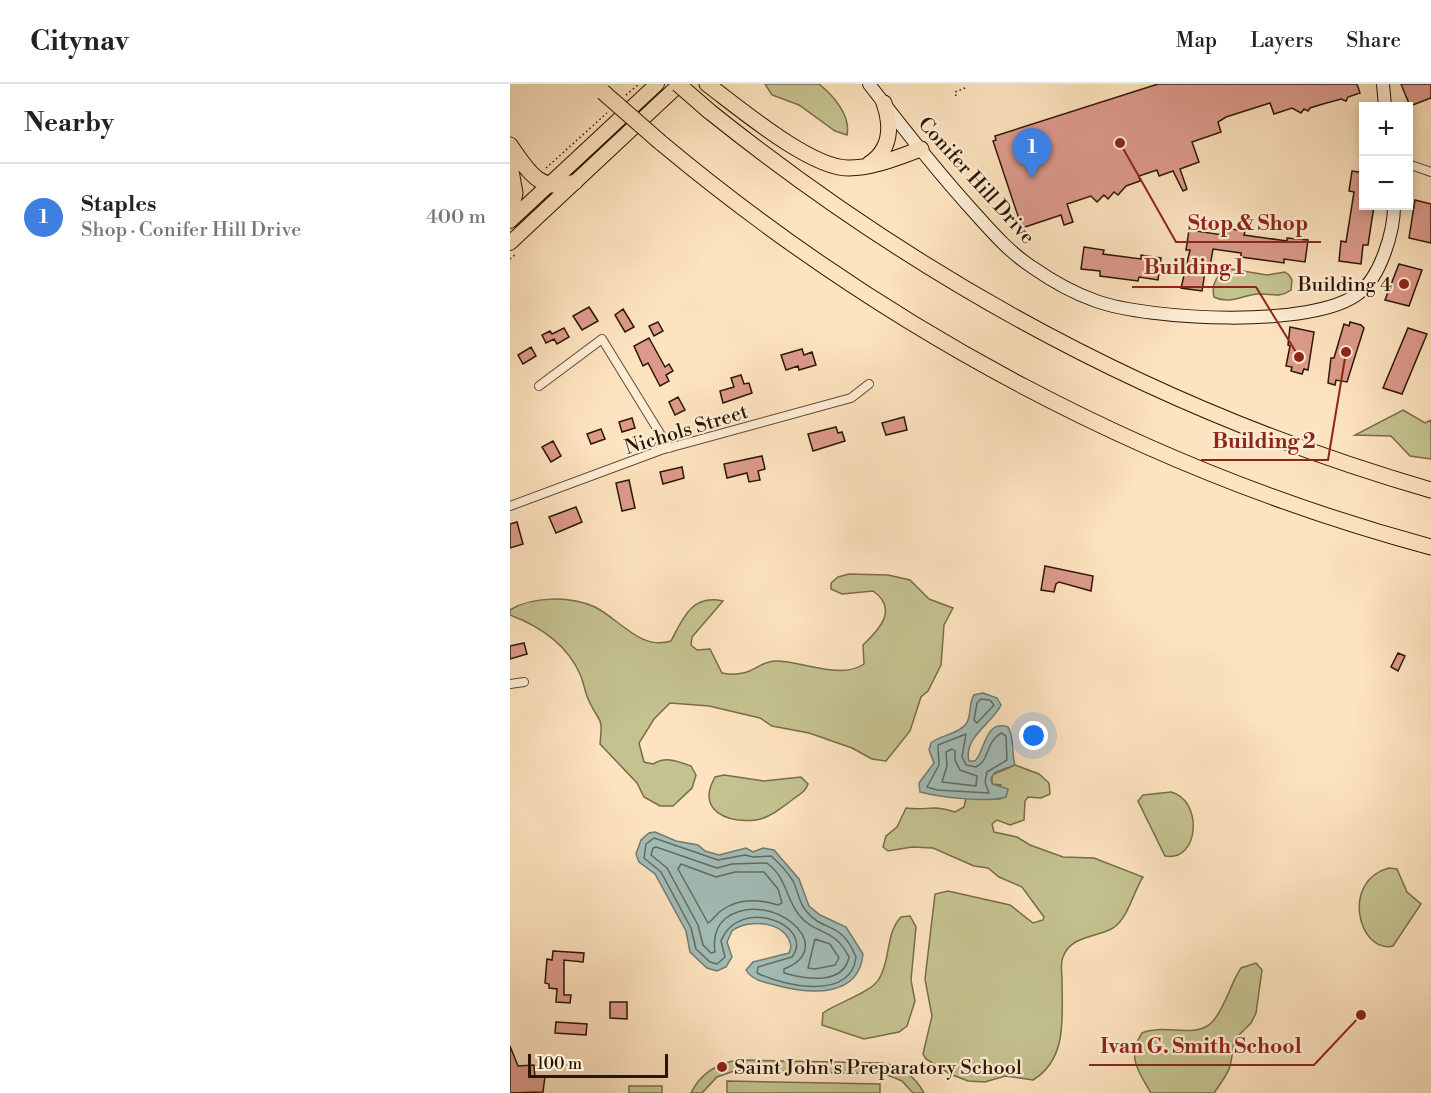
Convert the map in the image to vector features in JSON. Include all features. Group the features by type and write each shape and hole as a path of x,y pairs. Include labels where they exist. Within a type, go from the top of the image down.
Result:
{"highway":[{"path":"679,84 709,111 803,184 870,231 957,285 1047,336 1140,382 1246,427 1332,459 1431,490"},
{"path":"707,84 818,162 846,168 864,166 921,149"},
{"path":"599,88 660,142 752,215 840,277 959,351 1022,386 1117,433 1239,484 1348,523 1431,547"},
{"path":"864,166 879,156 888,139 890,126 884,103"},
{"path":"510,145 542,182 559,187 575,182"},
{"path":"510,165 515,192 510,215"}],"main road":[{"path":"510,221 542,182 657,84"},
{"path":"510,243 679,84"}],"street":[{"name":"Conifer Hill Drive","path":"868,84 996,237 1029,266 1059,285 1097,302 1140,310 1255,319 1297,314 1338,305 1359,293 1380,262 1391,229 1393,210"},
{"path":"1383,84 1385,102"},
{"path":"1413,166 1431,172"},
{"path":"539,386 602,339 669,448"},
{"name":"Nichols Street","path":"510,506 669,448 851,398 869,384"},
{"path":"510,684 525,682"}],"path":[{"path":"622,100 639,84"},
{"path":"957,96 955,92 965,88"},
{"path":"542,182 613,107"}],"shaded area":[{"path":"765,84 819,84 830,94 844,114 848,128 847,135 835,131 799,105 772,95"},
{"path":"1231,269 1267,275 1285,272 1292,280 1291,290 1279,295 1258,294 1230,300 1214,297 1213,288 1216,279"},
{"path":"1403,410 1425,423 1431,420 1431,459 1410,456 1391,436 1355,435"},
{"path":"849,574 888,575 910,580 929,599 953,608 944,625 941,665 928,691 921,697 910,731 886,761 872,759 852,748 809,733 772,726 760,718 709,706 670,703 654,719 639,743 644,762 653,764 662,760 676,761 691,766 696,775 692,788 673,806 660,806 644,797 637,783 600,744 600,720 588,698 580,674 568,654 541,631 510,615 510,610 519,605 540,600 563,599 585,603 604,612 640,638 660,643 671,641 685,616 696,605 703,601 723,601 692,637 691,645 697,650 710,649 722,673 740,674 776,661 844,670 864,664 863,645 880,626 885,612 885,605 881,598 873,591 842,594 831,589 831,583 838,577"},
{"path":"1015,765 1039,774 1049,783 1050,794 1041,798 1028,797 1025,801 1024,820 1010,825 997,820 992,824 994,832 1017,837 1030,845 1063,857 1094,858 1143,877 1123,918 1113,928 1078,941 1067,950 1063,957 1061,1036 1058,1049 1044,1071 1033,1080 1005,1076 985,1082 968,1081 950,1074 926,1059 923,1054 932,1016 925,979 935,894 948,891 1010,905 1033,923 1043,920 1044,917 1022,887 999,877 988,868 974,866 933,848 912,847 888,851 883,847 886,836 897,827 906,808 941,808 955,812 964,807 966,798 1000,799 1001,785 992,784 992,775"},
{"path":"724,775 764,781 801,777 808,784 802,793 765,817 756,820 735,819 725,817 718,812 712,806 709,798 715,777"},
{"path":"1171,792 1181,797 1188,806 1193,829 1191,840 1185,850 1177,855 1165,856 1138,801 1143,795"},
{"path":"1389,868 1397,869 1407,892 1421,904 1393,946 1381,945 1371,939 1360,915 1360,901 1364,887 1374,875"},
{"path":"910,916 916,927 911,980 915,1001 907,1026 899,1032 864,1039 822,1025 823,1013 875,984 883,972 892,931 901,917"},
{"path":"1256,963 1262,970 1256,1013 1251,1023 1234,1040 1229,1068 1214,1093 1151,1093 1136,1064 1135,1050 1142,1033 1151,1030 1189,1031 1206,1027 1221,1009 1241,968"},
{"path":"740,1060 882,1063 907,1073 924,1093 913,1093 902,1081 885,1074 737,1070 717,1077 702,1093 691,1093 699,1080 711,1070 724,1063"},
{"path":"727,1081 880,1084 880,1093 727,1093"},
{"path":"629,1086 662,1086 662,1093 629,1093"}],"water":[{"path":"983,693 997,698 1001,705 974,737 968,752 969,761 975,761 990,732 1000,726 1008,727 1015,765 995,772 991,778 992,784 1008,789 1006,797 975,799 920,792 919,783 934,763 929,750 931,743 963,727 968,721 974,695"},
{"path":"655,832 676,841 698,845 705,851 719,855 746,848 753,852 763,848 774,850 799,879 809,906 820,915 846,927 863,954 860,968 853,979 831,990 805,991 756,979 746,970 753,962 789,953 791,947 783,932 767,924 757,923 732,931 727,942 732,957 726,967 717,971 707,968 690,952 686,931 655,874 639,862 636,854 641,840 649,833"}],"building":[{"path":"1158,84 1357,84 1360,93 1348,97 1346,101 1341,99 1310,108 1308,111 1304,109 1301,113 1292,108 1274,114 1270,103 1226,117 1218,122 1221,132 1192,142 1199,162 1180,169 1187,189 1183,191 1173,171 1159,176 1157,170 1139,176 1140,181 1126,186 1118,195 1114,192 1108,199 1104,195 1097,202 1091,196 1067,204 1073,222 1064,225 1061,215 1022,228 993,141 996,140 995,136"},
{"path":"1401,84 1431,84 1431,98 1413,105 1413,102 1408,102"},
{"path":"1352,171 1359,172 1359,210 1373,210 1368,245 1363,245 1361,264 1339,261 1341,241 1346,242 1354,192 1349,191"},
{"path":"1415,200 1431,204 1431,243 1409,238"},
{"path":"1224,228 1245,231 1244,235 1287,241 1287,238 1308,240 1305,262 1284,259 1284,263 1241,257 1241,253 1213,249 1209,272 1205,272 1202,291 1181,288 1190,250 1186,250 1189,230 1223,235"},
{"path":"1084,247 1104,250 1103,254 1141,259 1141,255 1161,258 1158,280 1139,277 1138,281 1100,276 1100,271 1081,269"},
{"name":"Building 4","path":"1399,264 1422,270 1409,306 1385,300"},
{"path":"589,307 598,321 582,330 573,316"},
{"path":"623,309 634,327 625,332 615,315"},
{"path":"658,322 663,331 654,336 649,326"},
{"path":"1350,322 1364,328 1347,382 1336,380 1335,385 1328,383 1331,358 1334,358 1344,324 1349,326"},
{"path":"1290,327 1314,332 1308,370 1304,369 1302,374 1291,371 1292,367 1286,366 1290,346 1288,345"},
{"path":"564,328 569,337 557,344 554,339 546,343 542,335 550,331 552,334"},
{"path":"1408,328 1427,334 1402,394 1383,388"},
{"path":"649,338 665,367 669,364 673,371 666,375 669,381 660,386 648,363 643,366 634,346"},
{"path":"531,347 536,356 523,364 518,355"},
{"path":"802,349 804,355 812,352 816,365 799,370 798,366 786,370 781,355"},
{"path":"741,375 744,384 749,383 752,393 723,403 720,391 734,387 731,378"},
{"path":"678,397 685,410 675,415 669,402"},
{"path":"904,417 907,430 886,435 882,423"},
{"path":"632,418 635,428 622,432 619,422"},
{"path":"836,427 838,433 842,432 845,441 813,451 808,434"},
{"path":"601,429 605,439 591,444 587,434"},
{"path":"553,441 561,456 551,462 542,447"},
{"path":"762,456 765,469 758,471 760,480 749,482 747,473 727,478 724,464"},
{"path":"682,467 684,478 663,484 660,472"},
{"path":"629,480 635,508 622,511 616,483"},
{"path":"576,507 582,522 556,533 549,517"},
{"path":"517,522 523,544 510,548 510,524"},
{"path":"1045,566 1093,576 1091,591 1059,582 1054,592 1041,590"},
{"path":"524,643 527,654 510,659 510,646"},
{"path":"1398,653 1405,656 1398,671 1391,667"},
{"path":"553,951 584,953 583,962 564,960 564,995 571,995 570,1003 556,1002 557,989 549,988 549,984 545,983 547,959 552,960"},
{"path":"610,1002 627,1002 627,1019 610,1018"},
{"path":"556,1022 587,1024 586,1035 555,1033"},
{"path":"510,1046 518,1066 534,1065 535,1077 545,1076 543,1092 510,1093"}],"place":[{"name":"Stop & Shop","path":"1120,143"},
{"name":"Staples","path":"1032,178"},
{"name":"Building 4","path":"1404,284"},
{"name":"Building 2","path":"1346,352"},
{"name":"Building 1","path":"1299,357"},
{"name":"Ivan G. Smith School","path":"1361,1015"},
{"name":"Saint John's Preparatory School","path":"722,1067"}]}
